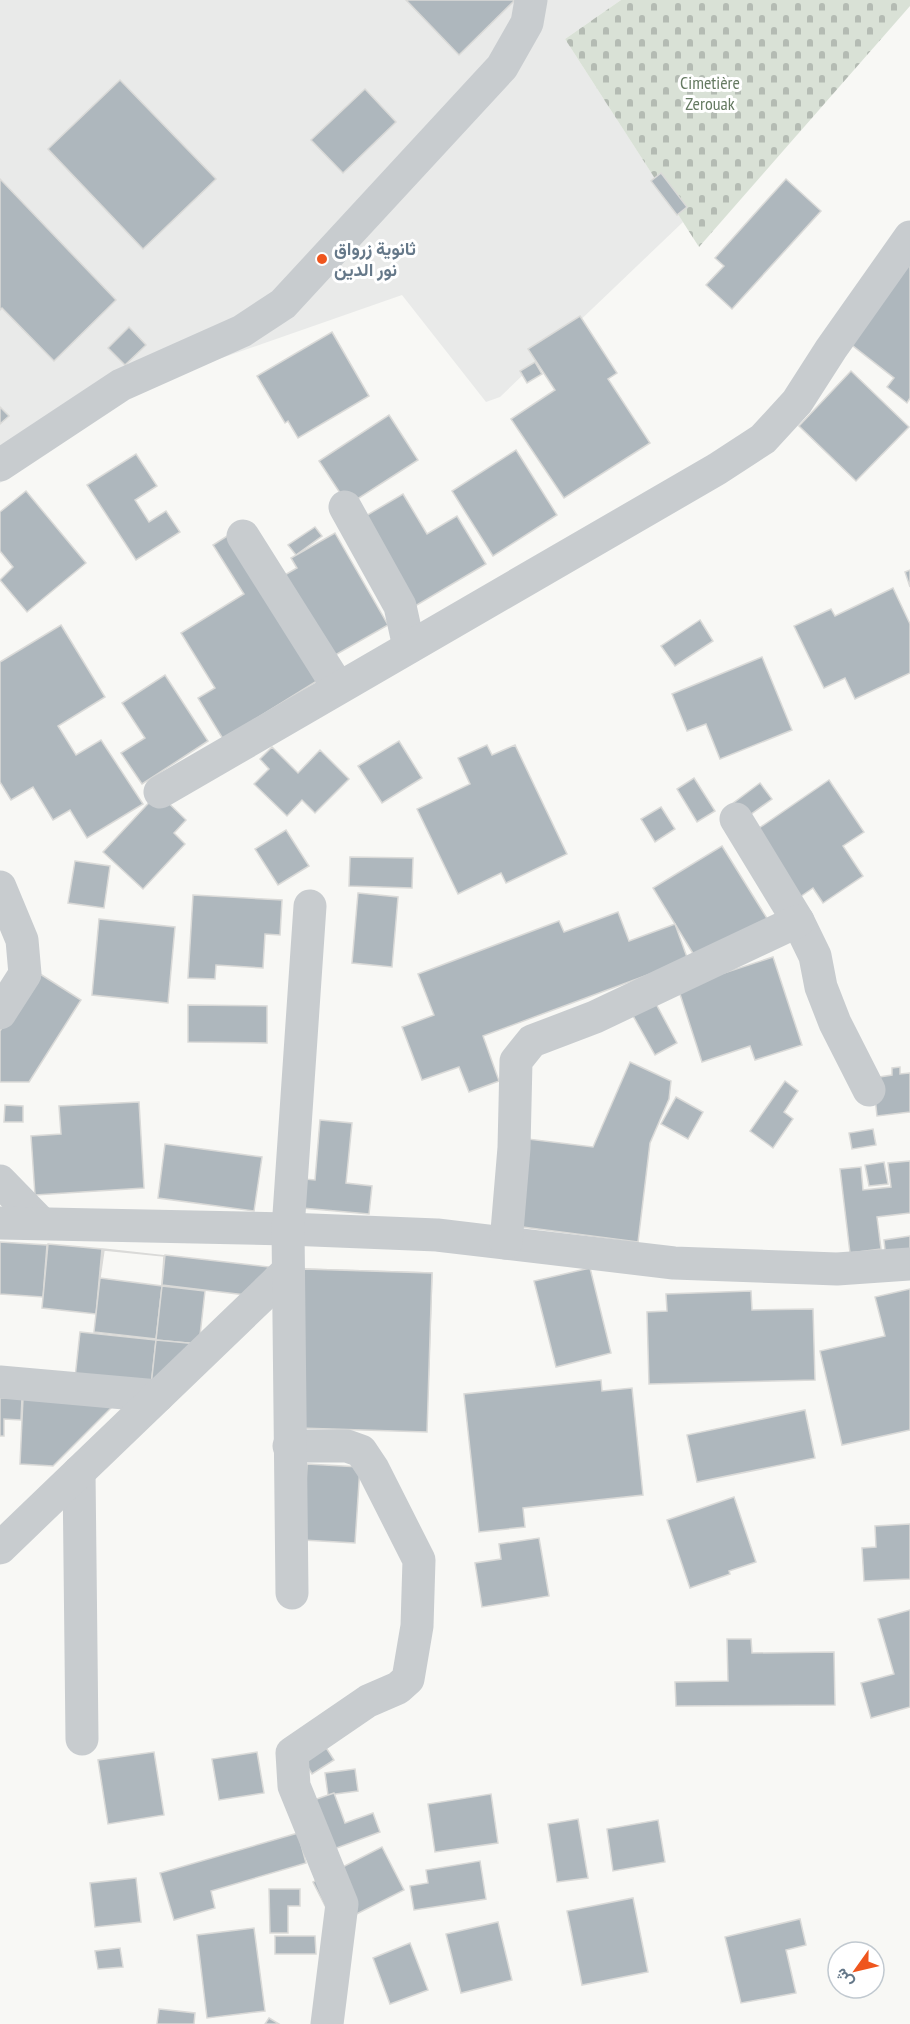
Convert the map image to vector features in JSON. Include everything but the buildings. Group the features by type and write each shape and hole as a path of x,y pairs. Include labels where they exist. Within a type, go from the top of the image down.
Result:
{"street":[{"path":"0,465 121,385 242,331 283,304 502,67 527,23 531,0"},
{"path":"160,792 338,687 717,470 763,438 797,402 831,349 910,237"},
{"path":"345,507 400,606 409,647"},
{"path":"243,536 338,687"},
{"path":"736,819 798,921 815,956 821,987 835,1023 869,1090"},
{"path":"0,887 22,940 25,974 0,1013"},
{"path":"292,1593 288,1229 310,906"},
{"path":"506,1243 514,1148 516,1061 532,1041 595,1017 798,921"},
{"path":"0,1181 41,1223"},
{"path":"0,1223 288,1229 437,1235 674,1263 837,1269 910,1264"},
{"path":"0,1548 288,1271"},
{"path":"0,1382 158,1396"},
{"path":"289,1446 347,1446 362,1451 419,1560 417,1626 408,1679 398,1688 368,1701 292,1753 294,1786 342,1904 327,2024"},
{"path":"79,1472 82,1738"}],"shaded area":[{"name":"ثانوية زرواق نور الدين","path":"0,0 621,0 565,39 683,222 500,397 486,402 402,295 213,361 113,401 0,483"}],"green space":[{"name":"Cimetière Zerouak","path":"621,0 910,0 910,6 699,247 565,39"}],"place":[{"name":"ثانوية زرواق نور الدين","path":"322,259"}]}
